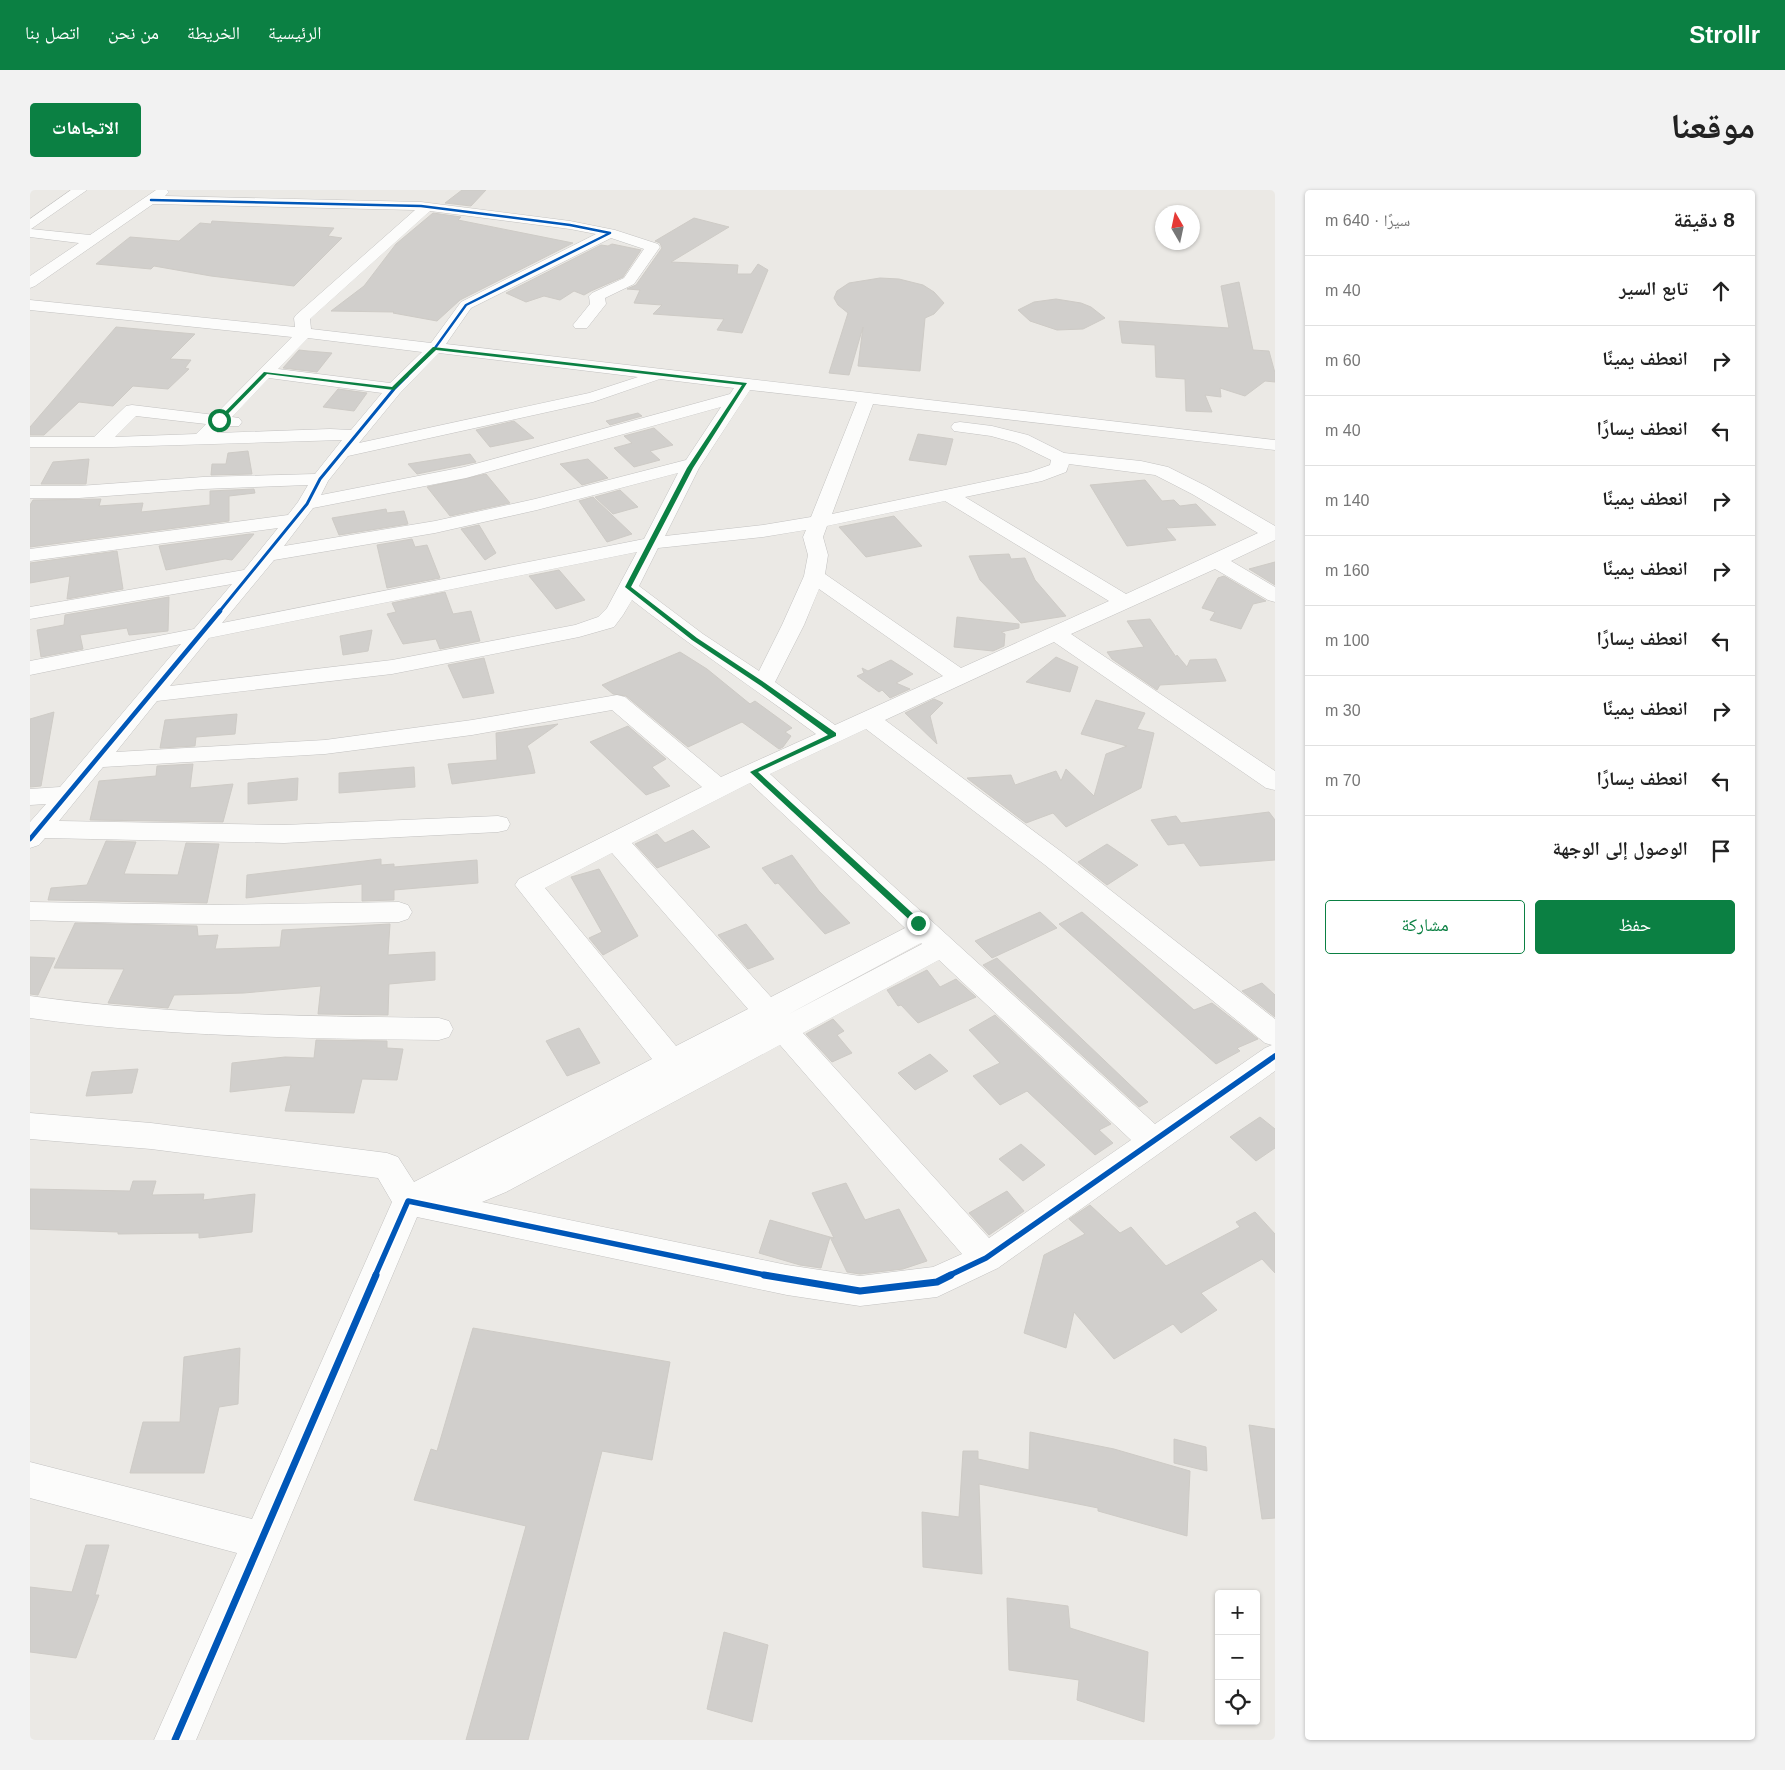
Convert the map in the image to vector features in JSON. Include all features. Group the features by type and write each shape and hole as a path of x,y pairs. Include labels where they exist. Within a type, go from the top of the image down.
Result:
{"street":[{"path":"30,225 80,190"},
{"path":"30,283 95,240 146,195 427,207 570,225 610,233 653,247 629,281 597,296 598,304 581,326"},
{"path":"304,333 302,318 427,207"},
{"path":"30,233 95,240"},
{"path":"34,834 267,555 301,512 320,479 354,436 394,389 435,348 466,305 610,233"},
{"path":"30,305 304,333 661,374 741,391 867,398 1275,445"},
{"path":"202,438 304,333"},
{"path":"266,373 394,389"},
{"path":"342,452 594,397 661,374"},
{"path":"151,695 392,667 579,631 606,622 616,611 692,464 741,391"},
{"path":"30,555 301,512 466,472 741,391"},
{"path":"763,684 793,625 814,576 818,555 813,536 867,398"},
{"path":"98,442 132,410 354,436"},
{"path":"992,431 994,412"},
{"path":"861,417 880,419"},
{"path":"946,426 992,431 1022,439 1060,458 1161,471 1274,532"},
{"path":"30,442 98,442 330,434"},
{"path":"30,668 652,543 763,531 950,496 1035,477 1059,468 1060,458"},
{"path":"267,555 435,527 537,504 692,464"},
{"path":"30,492 79,492 320,479"},
{"path":"950,496 1125,602"},
{"path":"672,1062 528,885 719,788 1055,633 1216,562 1274,532"},
{"path":"1216,562 1275,596"},
{"path":"30,613 250,575"},
{"path":"814,576 885,627 960,677"},
{"path":"628,587 694,639 763,684 833,735"},
{"path":"1055,633 1275,782"},
{"path":"97,760 229,754 324,747 431,733 568,712 618,702 719,788"},
{"path":"30,1126 151,1136 386,1166 422,1204 787,1280 860,1290 937,1282 986,1258 1153,1141 1274,1052 1054,859 868,719"},
{"path":"753,772 1153,1141"},
{"path":"30,797 68,794"},
{"path":"34,834 284,834 498,824"},
{"path":"615,840 986,1258"},
{"path":"30,911 153,916 271,916 399,912"},
{"path":"422,1204 495,1183 775,1021 934,937"},
{"path":"30,1008 157,1021 266,1026 440,1028"},
{"path":"175,1740 261,1540 422,1204 672,1062 775,1021"},
{"path":"30,1480 261,1540"}],"building":[{"path":"462,190 486,190 471,206 445,203"},
{"path":"433,213 461,217 458,220 573,243 460,300 437,321 394,312 331,311 364,286 396,244"},
{"path":"694,218 729,227 671,262 738,265 737,274 751,274 758,264 768,270 742,333 717,330 724,319 653,314 662,305 634,303 640,290 627,289 636,285 662,248 660,243 655,241"},
{"path":"212,221 334,228 328,236 342,238 294,286 211,276 154,266 151,269 96,264 130,237 179,241 200,223 211,224"},
{"path":"612,244 641,250 623,277 584,295 574,291 560,300 544,296 526,302 506,293 601,245 608,246"},
{"path":"880,278 899,279 923,285 934,292 944,303 934,314 925,318 920,371 858,366 863,327 849,375 829,373 848,313 838,305 834,298 837,291 849,283"},
{"path":"1239,282 1253,350 1269,351 1275,373 1275,382 1265,381 1245,396 1220,388 1221,397 1205,395 1212,412 1186,411 1185,379 1156,377 1155,345 1122,343 1119,321 1229,328 1221,286"},
{"path":"1056,299 1081,303 1091,307 1105,318 1083,329 1057,330 1030,321 1018,310 1034,302"},
{"path":"116,327 195,334 170,359 191,360 185,368 189,369 168,389 133,386 113,406 79,402 44,435 30,435 30,427"},
{"path":"299,350 332,353 317,372 283,368"},
{"path":"338,389 367,393 354,411 323,407"},
{"path":"638,413 642,416 610,425 606,421"},
{"path":"514,421 534,438 490,447 476,430"},
{"path":"654,428 673,445 650,451 660,460 634,467 614,448 632,443 624,436"},
{"path":"918,434 953,439 946,465 909,460"},
{"path":"248,451 252,474 211,475 212,464 226,464 228,453"},
{"path":"470,454 476,462 417,474 408,464"},
{"path":"89,459 86,484 41,484 53,462"},
{"path":"588,459 608,478 582,485 560,464"},
{"path":"486,474 510,503 450,516 427,487"},
{"path":"1145,480 1162,501 1174,500 1180,506 1196,504 1216,525 1166,528 1176,540 1127,546 1090,485"},
{"path":"254,489 255,493 229,496 229,521 30,547 30,505 33,500 101,499 99,506 143,503 141,512 210,505 210,491"},
{"path":"620,490 638,507 613,514 595,497"},
{"path":"593,497 632,534 607,542 579,501"},
{"path":"386,509 387,513 404,511 408,524 339,535 332,518"},
{"path":"894,516 922,546 866,557 839,527"},
{"path":"479,525 496,553 485,560 461,529"},
{"path":"254,534 232,560 225,559 166,570 159,546"},
{"path":"412,539 415,547 427,545 440,578 387,588 377,545"},
{"path":"117,551 123,589 67,599 70,576 30,583 30,563"},
{"path":"1009,554 1011,559 1025,558 1035,580 1066,616 1021,623 980,580 969,556"},
{"path":"1275,562 1275,585 1249,569"},
{"path":"559,570 585,600 556,609 529,576"},
{"path":"1224,576 1266,601 1253,604 1241,629 1210,620 1215,612 1202,608 1218,578"},
{"path":"445,592 453,614 471,611 480,641 440,649 436,639 403,644 387,614 396,612 392,603"},
{"path":"169,597 168,631 129,635 127,628 80,635 83,649 41,657 37,630 64,625 65,615"},
{"path":"957,617 1019,624 1019,628 1001,632 1005,634 1004,646 993,651 954,647"},
{"path":"1150,619 1176,657 1177,655 1187,667 1190,660 1216,659 1226,681 1160,685 1157,690 1112,659 1107,652 1144,647 1127,621"},
{"path":"372,630 368,651 343,655 340,636"},
{"path":"680,652 707,669 750,704 755,701 792,728 785,732 791,736 783,747 779,749 742,722 688,747 626,696 613,694 602,685"},
{"path":"1056,657 1078,667 1070,692 1026,682"},
{"path":"484,658 494,693 463,698 448,665"},
{"path":"891,660 913,674 896,683 910,689 890,698 882,690 879,692 857,676 864,673 862,668 868,671"},
{"path":"934,699 943,703 930,716 937,744 905,713"},
{"path":"1096,700 1145,713 1137,729 1154,733 1141,788 1066,827 1053,813 1026,823 967,778 1011,775 1015,785 1056,771 1061,781 1066,769 1094,796 1106,754 1127,746 1081,734"},
{"path":"54,712 41,786 30,787 30,719"},
{"path":"237,714 235,734 196,737 195,746 160,748 165,720"},
{"path":"558,724 527,746 535,773 452,784 448,764 497,760 496,733"},
{"path":"628,726 666,759 652,767 670,786 646,795 590,742"},
{"path":"193,764 190,788 233,784 223,822 90,820 99,781 156,776 157,766"},
{"path":"414,767 415,787 339,793 339,773"},
{"path":"298,778 297,800 248,804 248,783"},
{"path":"1269,812 1275,820 1275,860 1200,866 1184,843 1168,845 1151,820 1176,816 1181,823"},
{"path":"693,830 710,847 657,868 635,844 657,834 665,843"},
{"path":"106,841 136,842 124,874 178,875 186,843 219,844 207,903 48,900 51,888 87,885"},
{"path":"1107,844 1138,865 1107,885 1078,862"},
{"path":"792,855 819,891 850,923 825,934 778,883 775,884 762,868"},
{"path":"381,859 381,865 394,864 394,867 477,860 478,883 394,890 394,900 362,901 362,884 246,898 247,875"},
{"path":"599,869 638,936 603,955 589,938 602,932 571,877"},
{"path":"1040,912 1057,928 992,958 975,941"},
{"path":"1082,912 1194,1010 1212,1003 1258,1039 1237,1048 1240,1051 1216,1064 1059,924"},
{"path":"75,923 197,926 198,936 218,935 215,949 280,947 282,930 390,924 388,955 435,952 435,980 389,984 388,1015 318,1014 321,986 244,993 174,995 168,1008 108,1003 124,969 54,968"},
{"path":"746,924 774,959 748,969 718,935"},
{"path":"30,957 55,958 38,995 30,994"},
{"path":"997,958 1148,1102 1139,1107 983,965"},
{"path":"927,970 940,987 956,979 976,997 918,1023 901,1005 898,1006 887,990"},
{"path":"1262,983 1275,995 1275,1017 1242,991"},
{"path":"995,1015 1111,1124 1099,1130 1113,1143 1095,1155 1027,1091 1000,1105 973,1076 1000,1063 969,1030"},
{"path":"833,1019 844,1031 837,1035 852,1053 832,1062 806,1034"},
{"path":"579,1028 600,1063 567,1076 546,1041"},
{"path":"316,1040 387,1041 387,1048 403,1049 397,1080 362,1079 354,1113 285,1111 291,1085 230,1092 232,1063 285,1057 314,1058"},
{"path":"930,1054 948,1071 915,1090 898,1073"},
{"path":"138,1069 132,1093 86,1096 92,1072"},
{"path":"1260,1117 1275,1129 1275,1148 1256,1161 1230,1137"},
{"path":"1021,1144 1045,1165 1023,1181 999,1159"},
{"path":"133,1181 156,1181 152,1195 204,1194 203,1200 255,1194 252,1232 199,1238 199,1233 118,1234 118,1232 30,1229 30,1189 130,1191"},
{"path":"846,1183 865,1220 899,1209 927,1261 903,1269 860,1274 847,1272 830,1237 834,1238 812,1193"},
{"path":"1007,1191 1024,1211 989,1235 969,1213"},
{"path":"1090,1205 1120,1233 1131,1227 1166,1266 1240,1227 1236,1222 1255,1212 1275,1234 1275,1273 1262,1259 1201,1293 1217,1310 1181,1333 1173,1324 1114,1359 1074,1312 1066,1348 1024,1333 1044,1255 1085,1234 1069,1219"},
{"path":"770,1220 830,1237 821,1268 800,1265 759,1253"},
{"path":"473,1328 670,1362 652,1460 602,1451 528,1740 466,1740 526,1526 414,1500 431,1449 437,1451"},
{"path":"240,1348 238,1404 219,1407 204,1473 130,1473 143,1422 180,1422 184,1357"},
{"path":"1249,1425 1275,1429 1275,1518 1262,1519"},
{"path":"1030,1432 1114,1449 1190,1471 1187,1536 1098,1511 1098,1508 979,1484 982,1574 923,1567 922,1512 959,1517 963,1451 978,1451 978,1459 1029,1470"},
{"path":"1174,1439 1206,1447 1207,1471 1174,1463"},
{"path":"86,1545 109,1545 95,1595 99,1595 76,1658 30,1652 30,1587 72,1592"},
{"path":"1007,1598 1068,1606 1070,1628 1148,1652 1144,1722 1077,1700 1079,1680 1009,1670"},
{"path":"724,1632 768,1645 752,1722 707,1709"}],"cycle path":[{"path":"30,839 267,555 307,504 320,479 394,389 435,348 466,305 610,233 570,225 421,206 151,200"},
{"path":"175,1740 408,1201 787,1280 860,1291 937,1282 986,1258 1275,1056"}],"route":[{"path":"219,420 266,373 394,389 435,348 746,384 690,468 628,587 694,639 763,684 833,735 753,772 918,923"}]}
